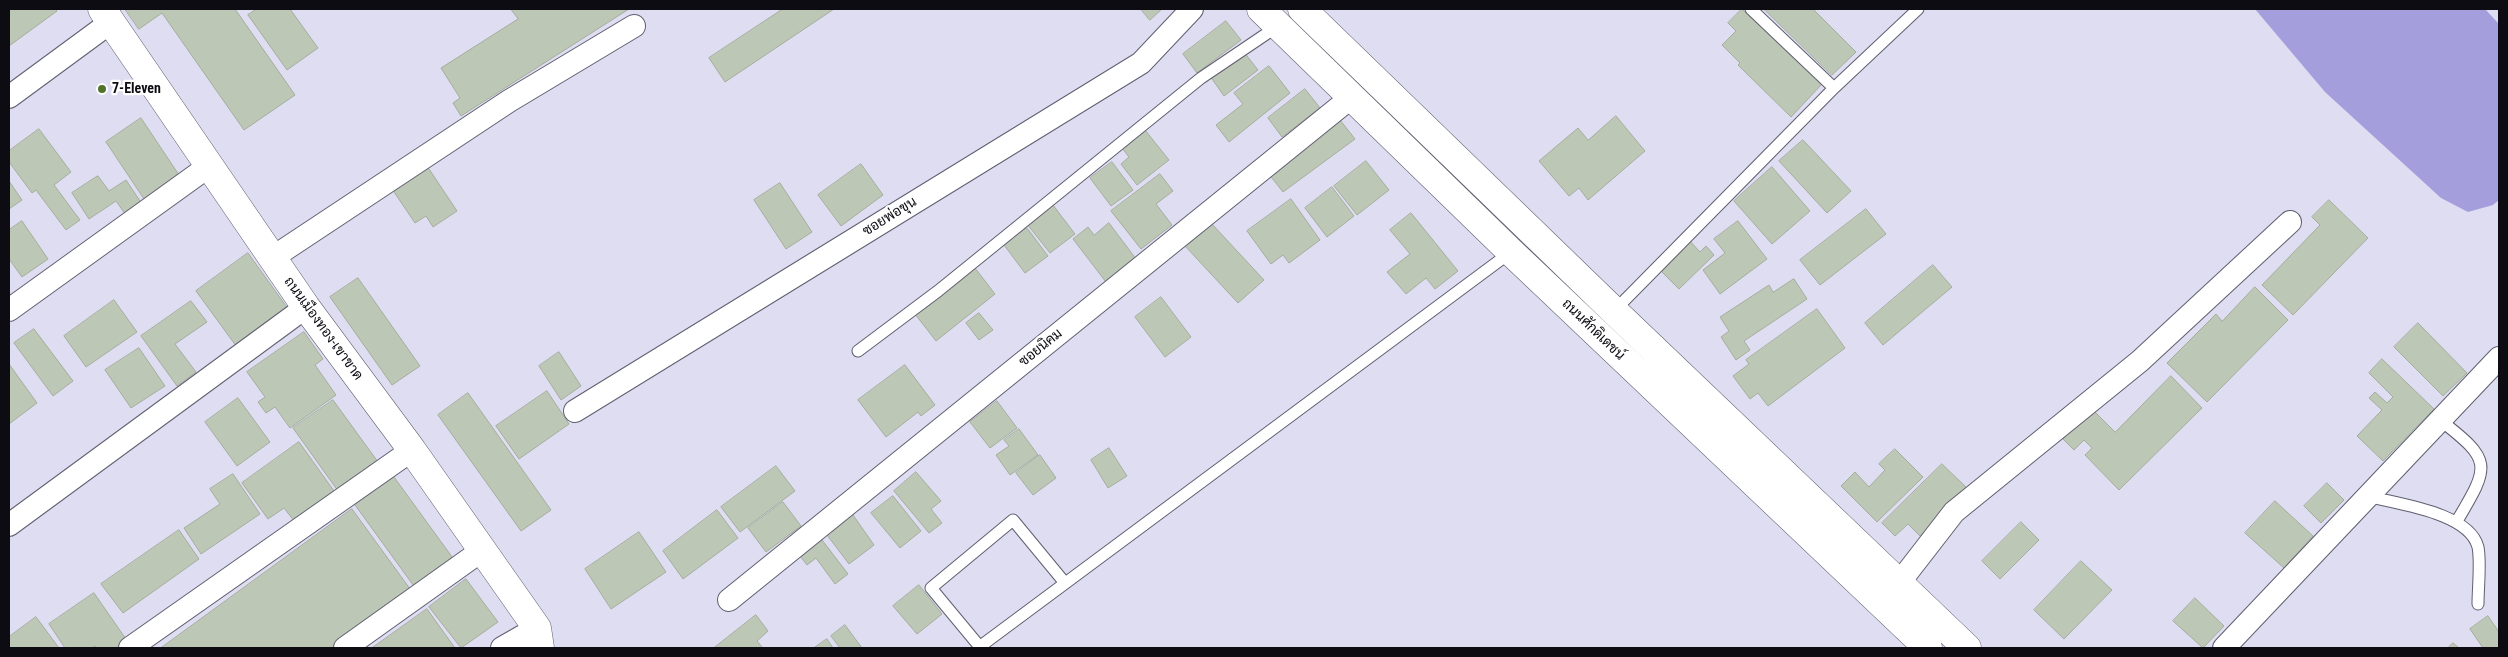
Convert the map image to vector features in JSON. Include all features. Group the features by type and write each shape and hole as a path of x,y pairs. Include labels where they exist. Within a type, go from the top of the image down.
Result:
{"main road":[{"path":"1302,9 1614,311 1967,648"},
{"name":"ถนนเมืองทอง-เขาขาด","path":"107,15 306,307 412,450 538,638"},
{"name":"ถนนศักดิเดชน์","path":"1270,17 1511,252 1928,648"}],"street":[{"name":"ซอยพ่อขุน","path":"575,410 1141,63 1192,9"},
{"path":"9,96 107,15"},
{"path":"272,258 509,101 634,26"},
{"name":"ซอยนิคม","path":"729,600 1352,96"},
{"path":"9,310 209,166"},
{"path":"1899,583 1954,512 2140,361 2290,222"},
{"path":"9,525 306,307"},
{"path":"2224,648 2499,358"},
{"path":"130,648 412,450"},
{"path":"345,648 481,551"},
{"path":"502,648 538,638"}],"lane":[{"path":"1751,9 1834,88"},
{"path":"1614,311 1834,88 1918,9"},
{"path":"858,351 945,285 1201,78 1270,17"},
{"path":"1065,583 1013,520 931,588 979,647 1511,252"},
{"path":"2440,420 2478,453 2483,467 2478,485 2457,522"},
{"path":"2367,496 2425,511 2457,522 2472,536 2478,547 2478,604"}],"shaded area":[{"path":"2255,9 2485,9 2499,24 2499,200 2493,205 2468,212 2441,198 2325,92"}],"building":[{"path":"9,9 55,9 57,11 9,46"},
{"path":"125,9 235,9 295,95 244,130 162,13 139,29"},
{"path":"257,9 290,9 318,48 287,70 248,15"},
{"path":"511,9 629,9 461,116 453,103 460,98 441,68 518,19"},
{"path":"783,9 834,9 725,82 709,58"},
{"path":"1141,9 1162,9 1150,20"},
{"path":"1742,9 1822,84 1791,117 1738,65 1740,63 1722,45 1736,31 1728,23"},
{"path":"1764,9 1813,9 1856,52 1832,75"},
{"path":"1226,21 1241,40 1197,73 1183,54"},
{"path":"1243,51 1258,70 1224,96 1210,76"},
{"path":"1269,66 1290,93 1229,142 1216,125 1243,104 1234,93"},
{"path":"1305,89 1320,108 1282,137 1268,118"},
{"path":"1616,116 1645,151 1588,200 1579,188 1569,196 1539,161 1578,128 1588,140"},
{"path":"141,118 179,175 144,199 106,142"},
{"path":"1340,120 1355,139 1283,192 1268,173"},
{"path":"39,129 71,172 54,185 80,220 66,230 36,190 32,193 9,162 9,151"},
{"path":"1145,130 1169,160 1137,185 1121,164 1129,157 1122,148"},
{"path":"1803,140 1851,191 1827,213 1779,161"},
{"path":"1366,161 1389,190 1357,215 1334,186"},
{"path":"1112,162 1133,190 1111,206 1090,178"},
{"path":"425,163 457,211 433,227 426,216 415,223 390,186"},
{"path":"861,164 883,195 841,226 818,195"},
{"path":"1772,167 1810,211 1772,244 1734,201"},
{"path":"1160,174 1173,191 1156,204 1172,225 1141,249 1111,211"},
{"path":"98,176 109,191 126,180 144,207 128,218 116,201 89,219 72,193"},
{"path":"9,181 22,200 9,209"},
{"path":"780,183 812,232 786,249 754,200"},
{"path":"1332,187 1354,216 1327,237 1305,208"},
{"path":"1291,199 1320,240 1289,263 1283,255 1271,264 1247,231"},
{"path":"2329,200 2368,238 2293,315 2262,285 2320,225 2312,217"},
{"path":"1053,205 1075,234 1050,253 1027,224"},
{"path":"1866,209 1886,234 1820,285 1800,260"},
{"path":"1411,213 1458,271 1435,289 1426,278 1406,294 1387,272 1410,254 1390,230"},
{"path":"22,221 48,259 22,277 9,259 9,230"},
{"path":"1738,221 1767,259 1720,294 1703,270 1725,253 1714,239"},
{"path":"1109,223 1136,259 1106,282 1073,239 1088,227 1094,235"},
{"path":"1211,223 1264,280 1238,303 1186,247"},
{"path":"1027,228 1048,256 1025,273 1004,245"},
{"path":"1689,240 1700,252 1706,246 1714,255 1679,289 1659,269"},
{"path":"248,253 291,313 239,350 196,291"},
{"path":"1933,265 1952,287 1883,345 1865,323"},
{"path":"975,268 995,294 936,341 915,314"},
{"path":"358,278 420,366 392,385 330,297"},
{"path":"1794,279 1807,299 1744,341 1750,350 1736,360 1721,337 1729,331 1720,317 1769,285 1773,292"},
{"path":"2255,287 2288,320 2207,402 2167,363 2216,314 2222,321"},
{"path":"1161,297 1191,337 1165,357 1135,317"},
{"path":"114,300 137,332 86,367 64,336"},
{"path":"191,301 207,322 175,344 196,372 177,386 141,336"},
{"path":"1817,309 1845,348 1768,406 1758,393 1750,399 1733,376 1749,364 1746,360"},
{"path":"979,313 993,330 979,340 966,323"},
{"path":"2418,323 2467,373 2443,396 2394,347"},
{"path":"34,329 73,381 53,396 14,343"},
{"path":"304,332 323,359 315,365 336,395 290,428 275,407 266,413 258,402 265,397 247,372"},
{"path":"139,348 165,386 131,408 105,370"},
{"path":"559,352 581,386 561,400 539,366"},
{"path":"2382,359 2434,409 2383,461 2357,436 2382,410 2369,398 2375,392 2387,403 2393,397 2369,373"},
{"path":"9,364 37,403 9,424"},
{"path":"905,365 935,405 921,416 918,412 886,437 858,400"},
{"path":"2171,376 2202,408 2119,490 2085,455 2092,448 2084,440 2074,450 2063,439 2092,409 2115,432"},
{"path":"547,391 569,424 519,459 496,426"},
{"path":"468,393 551,510 521,531 438,415"},
{"path":"238,398 270,442 237,466 205,422"},
{"path":"333,400 378,462 338,491 293,428"},
{"path":"997,401 1017,428 990,448 970,422"},
{"path":"1019,429 1038,455 1010,475 996,455 1009,446 1004,440"},
{"path":"299,442 334,491 295,522 284,508 268,519 242,483"},
{"path":"1109,448 1127,476 1108,488 1091,460"},
{"path":"1895,449 1923,477 1877,522 1841,486 1855,472 1869,487 1885,470 1879,464"},
{"path":"1040,455 1056,478 1033,495 1016,473"},
{"path":"1942,464 1968,489 1920,536 1908,524 1895,536 1882,523"},
{"path":"776,466 795,491 740,532 721,507"},
{"path":"916,472 941,501 931,509 942,523 929,533 894,491"},
{"path":"233,474 260,514 201,554 184,528 220,504 210,489"},
{"path":"394,477 455,561 416,589 355,505"},
{"path":"2327,483 2344,500 2321,523 2304,506"},
{"path":"893,496 921,531 900,548 871,513"},
{"path":"2275,501 2313,536 2284,568 2245,533"},
{"path":"783,502 801,526 766,552 748,528"},
{"path":"352,509 413,593 335,648 161,648"},
{"path":"717,510 738,538 683,579 663,551"},
{"path":"853,515 874,545 849,564 827,535"},
{"path":"2021,522 2039,540 2000,579 1982,561"},
{"path":"179,530 199,559 123,613 101,584"},
{"path":"639,532 666,572 611,609 585,569"},
{"path":"819,536 848,574 835,584 816,558 807,565 797,552"},
{"path":"2081,561 2112,590 2064,639 2034,610"},
{"path":"466,579 498,622 461,648 429,607"},
{"path":"919,585 942,614 917,634 893,606"},
{"path":"94,593 128,642 119,648 97,648 95,646 91,648 65,648 49,624"},
{"path":"2195,598 2224,626 2203,648 2173,621"},
{"path":"427,609 455,648 372,648"},
{"path":"756,615 768,631 757,641 763,648 714,648"},
{"path":"2488,616 2499,632 2499,648 2483,648 2470,629"},
{"path":"36,617 59,648 9,648 9,637"},
{"path":"845,625 862,648 840,648 831,636"},
{"path":"827,639 833,648 814,648"},
{"path":"2453,643 2459,648 2448,648"}],"place":[{"name":"7-Eleven","path":"102,89"}]}
